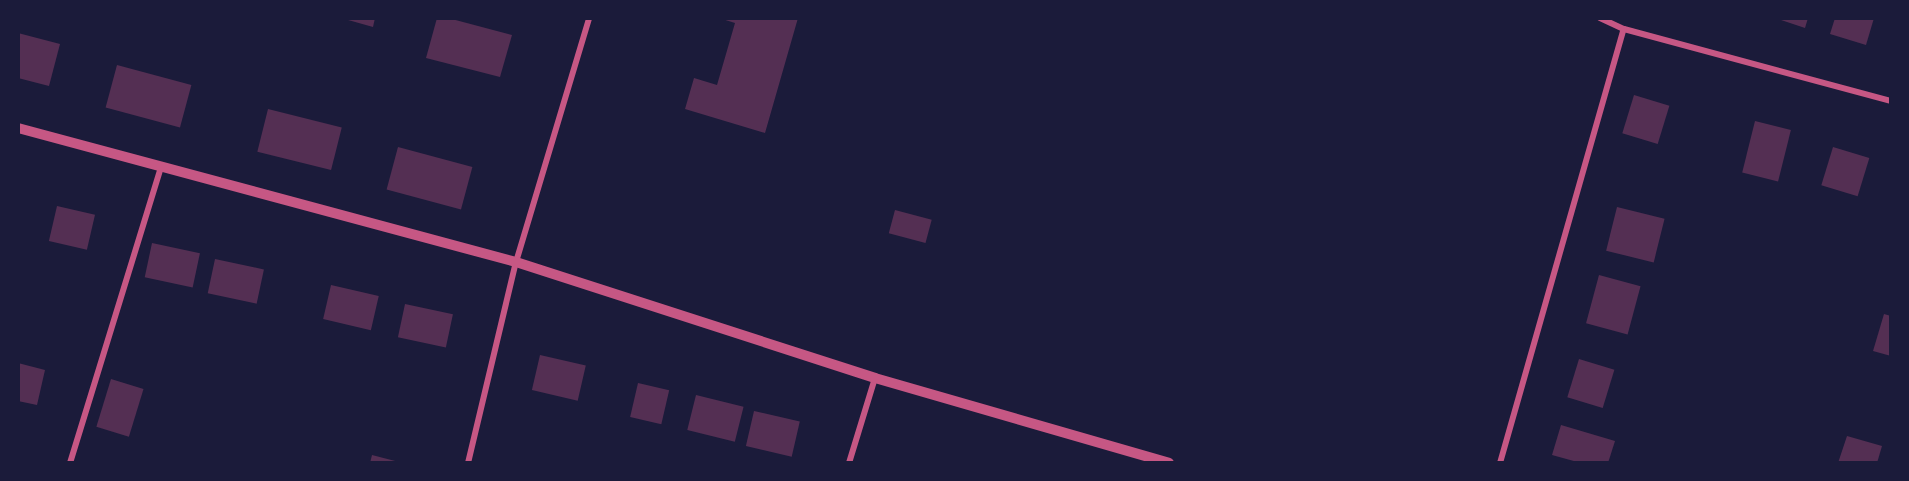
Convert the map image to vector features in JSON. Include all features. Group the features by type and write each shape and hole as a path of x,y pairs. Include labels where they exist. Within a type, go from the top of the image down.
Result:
{"street":[{"path":"468,463 516,262 589,18"},
{"path":"1600,18 1624,29 1891,101"},
{"path":"1500,463 1624,29"},
{"path":"18,128 516,262 875,378 1169,463"},
{"path":"70,463 161,167"},
{"path":"849,463 875,378"}],"building":[{"path":"341,18 375,18 373,27"},
{"path":"437,18 448,18 512,35 500,77 426,58"},
{"path":"719,18 798,18 765,133 685,109 694,78 717,85 735,23"},
{"path":"1775,18 1808,18 1805,28"},
{"path":"1835,18 1874,18 1866,45 1830,34"},
{"path":"18,33 60,44 49,86 18,78"},
{"path":"117,65 191,85 180,127 106,108"},
{"path":"1634,95 1669,106 1658,144 1622,133"},
{"path":"268,109 342,127 331,170 257,152"},
{"path":"1755,121 1791,130 1778,181 1742,172"},
{"path":"398,147 472,167 461,209 387,190"},
{"path":"1833,147 1869,158 1858,196 1821,185"},
{"path":"57,206 95,215 87,250 49,241"},
{"path":"1617,207 1665,219 1654,263 1606,251"},
{"path":"895,210 932,220 925,243 889,233"},
{"path":"152,243 200,253 193,287 145,277"},
{"path":"215,259 264,269 257,304 208,293"},
{"path":"1599,275 1641,286 1628,334 1586,323"},
{"path":"331,285 379,296 371,330 323,319"},
{"path":"405,304 453,314 446,347 398,337"},
{"path":"1884,314 1891,316 1891,356 1873,351"},
{"path":"540,355 586,366 578,401 532,390"},
{"path":"1579,359 1614,370 1603,408 1567,397"},
{"path":"18,363 45,370 37,405 18,401"},
{"path":"111,379 144,389 129,437 96,427"},
{"path":"638,383 669,390 661,424 630,417"},
{"path":"696,395 744,407 735,442 687,430"},
{"path":"754,411 800,422 792,457 746,446"},
{"path":"1561,425 1615,441 1608,463 1581,463 1552,455"},
{"path":"1847,436 1882,446 1877,463 1838,463"},
{"path":"372,455 399,462 399,463 370,463"}]}
